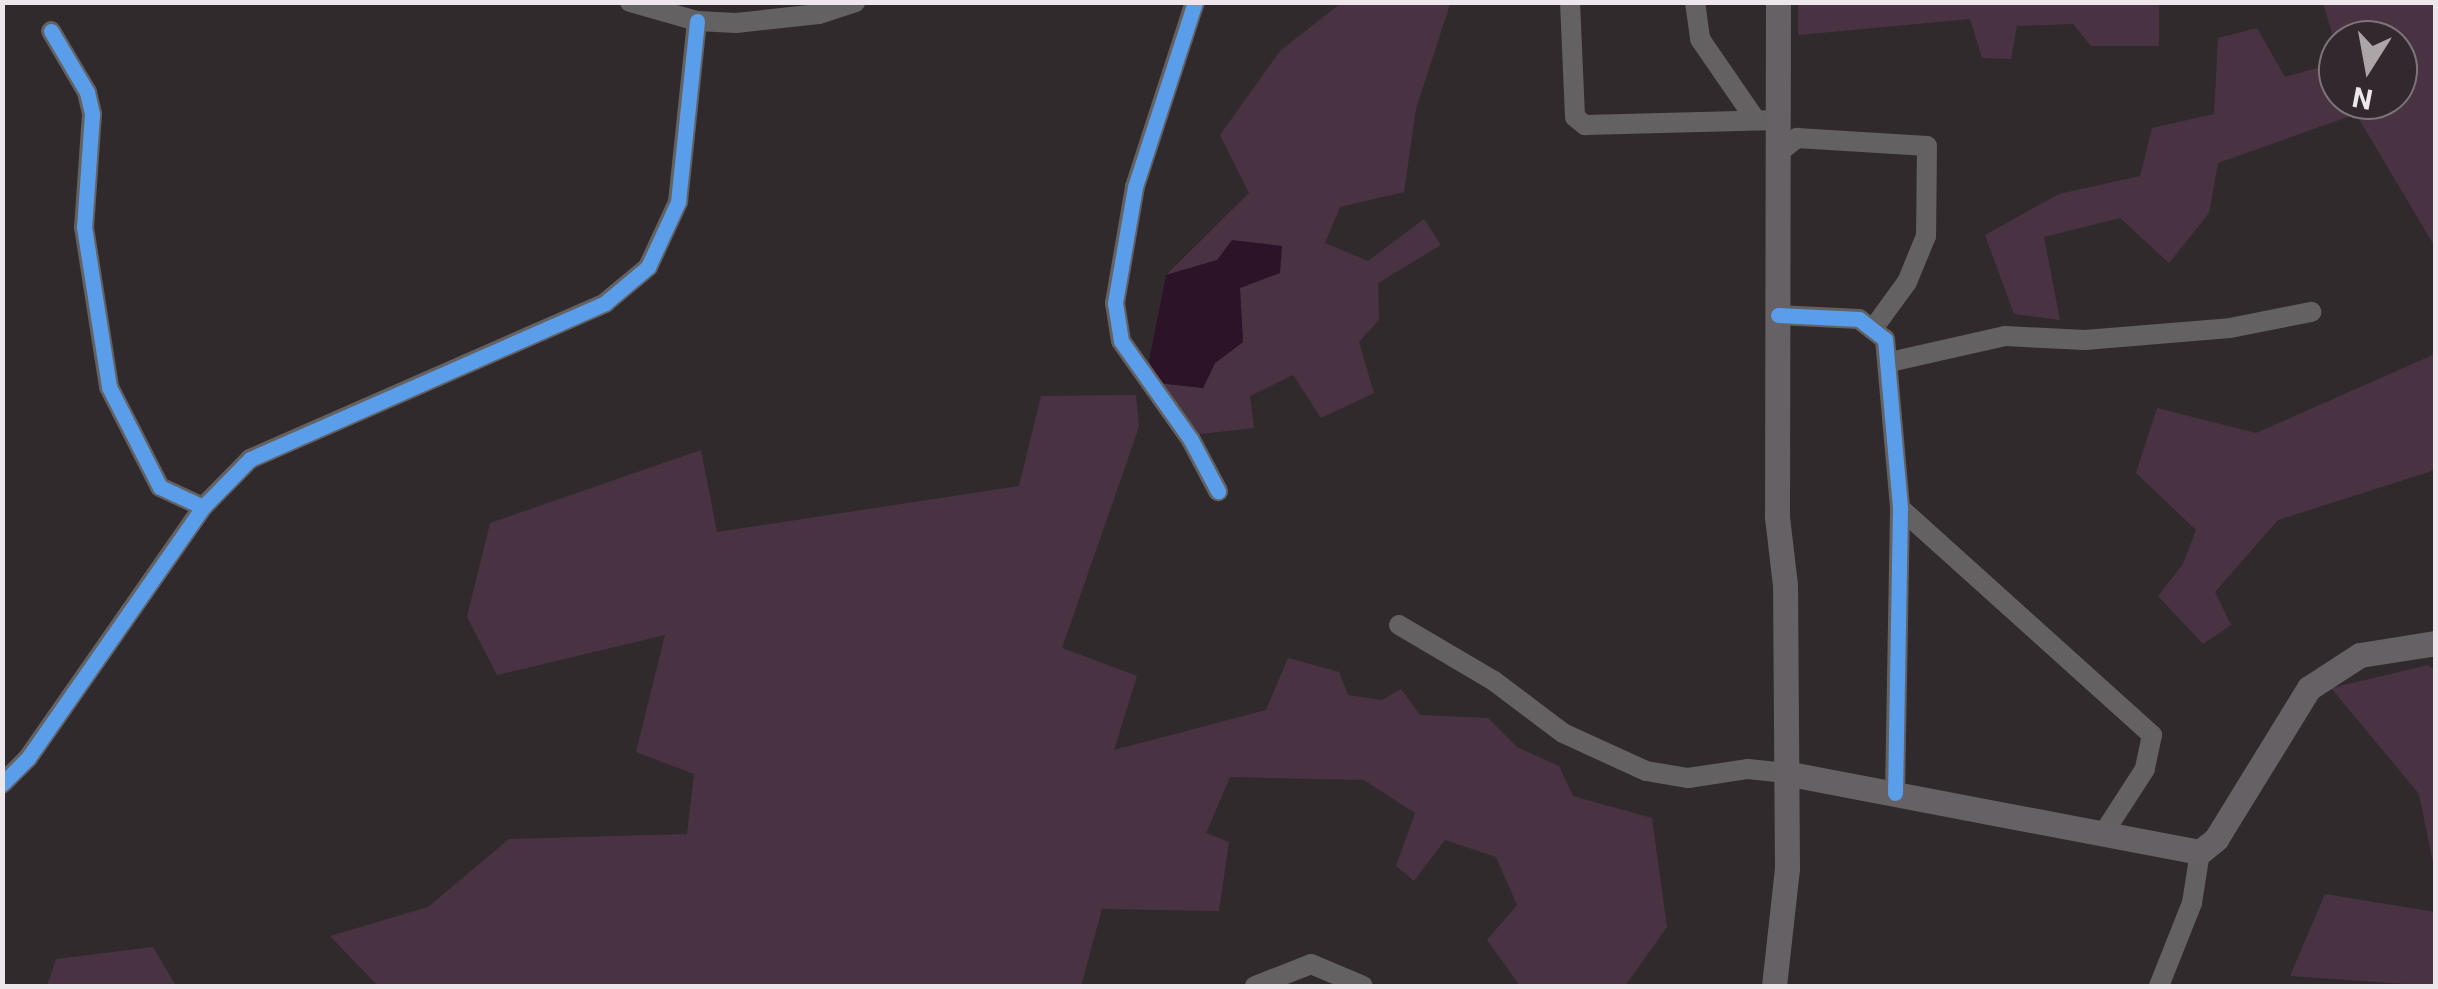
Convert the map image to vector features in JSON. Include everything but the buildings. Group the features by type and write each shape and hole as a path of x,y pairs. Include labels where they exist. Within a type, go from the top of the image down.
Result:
{"main road":[{"path":"1774,986 1785,910 1785,773 1777,154 1766,120 1778,2"},
{"path":"1785,773 2200,852 2216,839 2309,688 2360,655 2436,643"}],"street":[{"path":"630,2 697,20 774,20 855,2"},
{"path":"1195,2 1135,186 1115,303 1120,341 1191,440 1218,492"},
{"path":"1570,2 1575,117 1585,126 1766,120"},
{"path":"1695,2 1700,40 1766,120"},
{"path":"2,784 203,507 240,468 285,439 605,303 648,267 678,202 697,20"},
{"path":"51,32 87,92 92,114 84,227 109,387 160,486 203,507"},
{"path":"1777,154 1797,138 1928,146 1920,258 1875,326"},
{"path":"1890,362 2005,336 2085,340 2230,328 2311,312"},
{"path":"1778,315 1830,314 1875,326"},
{"path":"1875,326 1890,362 1900,508 1895,793"},
{"path":"1900,508 2152,735 2145,768 2103,834"},
{"path":"1399,625 1494,681 1563,732 1646,771 1716,778 1748,768 1785,773"},
{"path":"2159,986 2192,903 2200,852"},
{"path":"1255,986 1312,964 1363,986"}],"shaded area":[{"path":"1341,3 1450,4 1416,109 1404,192 1340,207 1325,243 1368,261 1424,219 1441,245 1378,283 1379,320 1359,342 1374,393 1321,418 1293,375 1250,396 1254,428 1200,434 1158,383 1203,388 1215,363 1243,342 1240,288 1217,260 1166,275 1249,193 1220,135 1280,51"},
{"path":"1798,3 2159,3 2159,46 2091,46 2073,24 2017,26 2011,59 1982,58 1970,19 1798,35"},
{"path":"2323,3 2435,3 2435,247 2360,120 2418,120 2418,20 2328,20"},
{"path":"2257,28 2285,77 2318,68 2318,120 2339,120 2218,163 2209,213 2169,263 2120,218 2044,237 2060,320 2014,314 1985,235 2059,194 2140,176 2152,128 2214,114 2218,38"},
{"path":"1232,240 1282,246 1280,273 1240,288 1243,342 1215,363 1203,388 1158,383 1149,361 1166,275 1217,260"},
{"path":"2435,354 2435,470 2278,520 2215,592 2231,625 2203,644 2158,596 2183,564 2196,530 2136,473 2157,408 2256,433"},
{"path":"1136,395 1139,427 1062,648 1137,676 1114,750 1266,710 1288,658 1339,672 1348,695 1382,700 1401,689 1420,715 1488,718 1517,747 1559,766 1573,796 1652,818 1667,927 1625,986 1520,986 1487,940 1517,905 1496,857 1445,840 1414,881 1396,866 1415,813 1364,780 1230,777 1206,833 1229,842 1219,911 1102,909 1081,986 378,986 330,936 428,907 509,839 687,834 694,774 636,752 665,635 497,675 467,617 490,523 701,450 717,532 1019,486 1041,396"},
{"path":"2429,665 2435,671 2435,873 2419,794 2331,688"},
{"path":"2325,894 2435,912 2435,986 2290,976"},
{"path":"153,947 176,986 47,986 56,959"}],"cycle path":[{"path":"1195,2 1135,187 1115,303 1121,341 1191,440 1218,491"},
{"path":"2,784 28,758 203,507 250,459 605,303 648,267 678,202 697,21"},
{"path":"51,31 87,92 92,114 84,227 109,387 160,487 203,507"},
{"path":"1778,315 1859,319 1885,339 1900,508 1895,793"}]}
